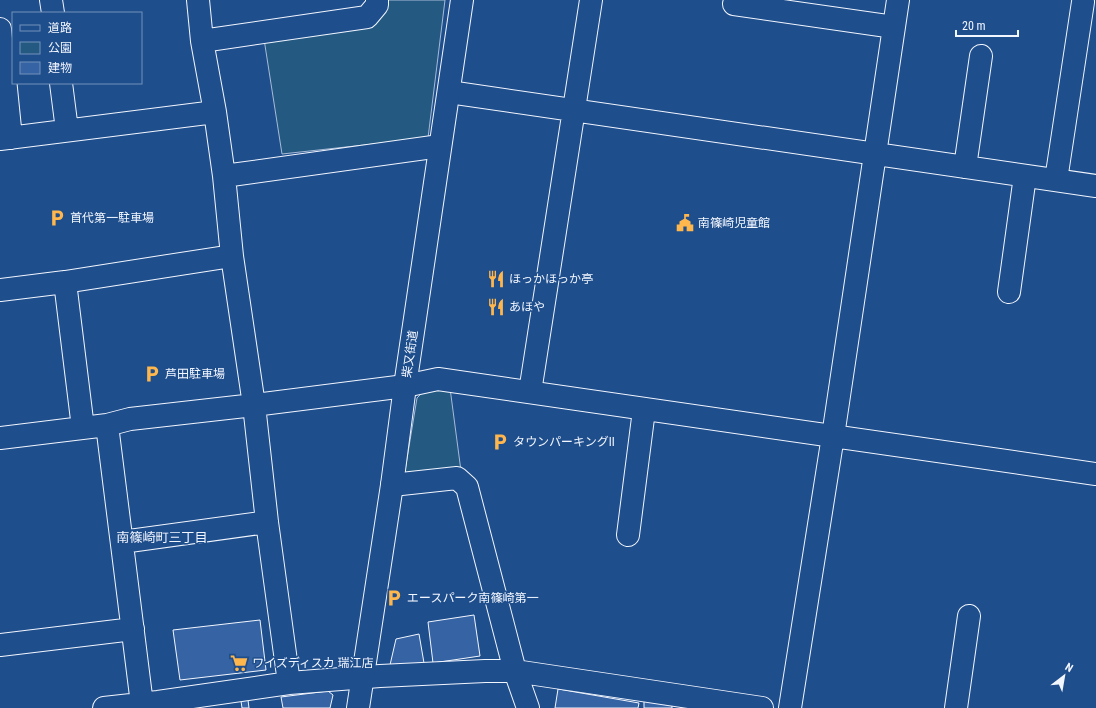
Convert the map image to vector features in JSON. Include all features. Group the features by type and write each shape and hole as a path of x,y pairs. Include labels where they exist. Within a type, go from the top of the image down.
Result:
{"street":[{"path":"51,0 53,12"},
{"path":"198,0 202,41 215,112 224,176 232,256 254,405 266,522 289,683"},
{"path":"202,41 367,18 377,5 377,0"},
{"name":"柴又街道","path":"358,708 392,485 405,386 462,0"},
{"path":"530,392 592,0"},
{"path":"790,708 833,436 898,0"},
{"path":"1056,180 1083,2"},
{"path":"734,4 894,27"},
{"path":"0,29 5,139 215,112"},
{"path":"965,167 981,56"},
{"path":"61,84 67,130"},
{"path":"449,92 1096,186"},
{"path":"224,176 440,146"},
{"path":"1009,292 1026,176"},
{"path":"0,290 65,282 232,256"},
{"path":"65,282 83,428"},
{"path":"0,438 107,425 130,419 405,386 438,380 1096,474"},
{"path":"628,535 644,410"},
{"path":"107,425 133,629 153,705"},
{"path":"392,485 456,478 467,487 515,671 528,708"},
{"path":"122,542 266,522"},
{"path":"956,708 969,616"},
{"path":"0,644 133,629"},
{"path":"104,708 153,705 289,683 362,677 515,671 762,708"}],"green space":[{"path":"384,0 445,0 428,138 282,154 264,39"},
{"path":"450,388 461,471 404,477 417,398 422,393"}],"building":[{"path":"474,615 480,656 433,663 428,622"},
{"path":"260,620 266,670 180,680 173,630"},
{"path":"419,634 424,663 390,665 396,639"},
{"path":"558,689 639,703 638,708 555,708"},
{"path":"328,691 333,695 330,708 283,708 281,697"},
{"path":"248,700 249,708 242,708 241,701"},
{"path":"644,701 672,705 672,708 644,708"}],"place":[{"name":"首代第一駐車場","path":"57,218"},
{"name":"南篠崎児童館","path":"685,223"},
{"name":"ほっかほっか亭","path":"496,279"},
{"name":"あほや","path":"496,307"},
{"name":"芦田駐車場","path":"152,374"},
{"name":"タウンパーキングII","path":"500,442"},
{"name":"エースパーク南篠崎第一","path":"394,598"},
{"name":"ワイズディスカ 瑞江店","path":"239,663"}],"district":[{"name":"南篠崎町三丁目","path":"162,537"}]}
